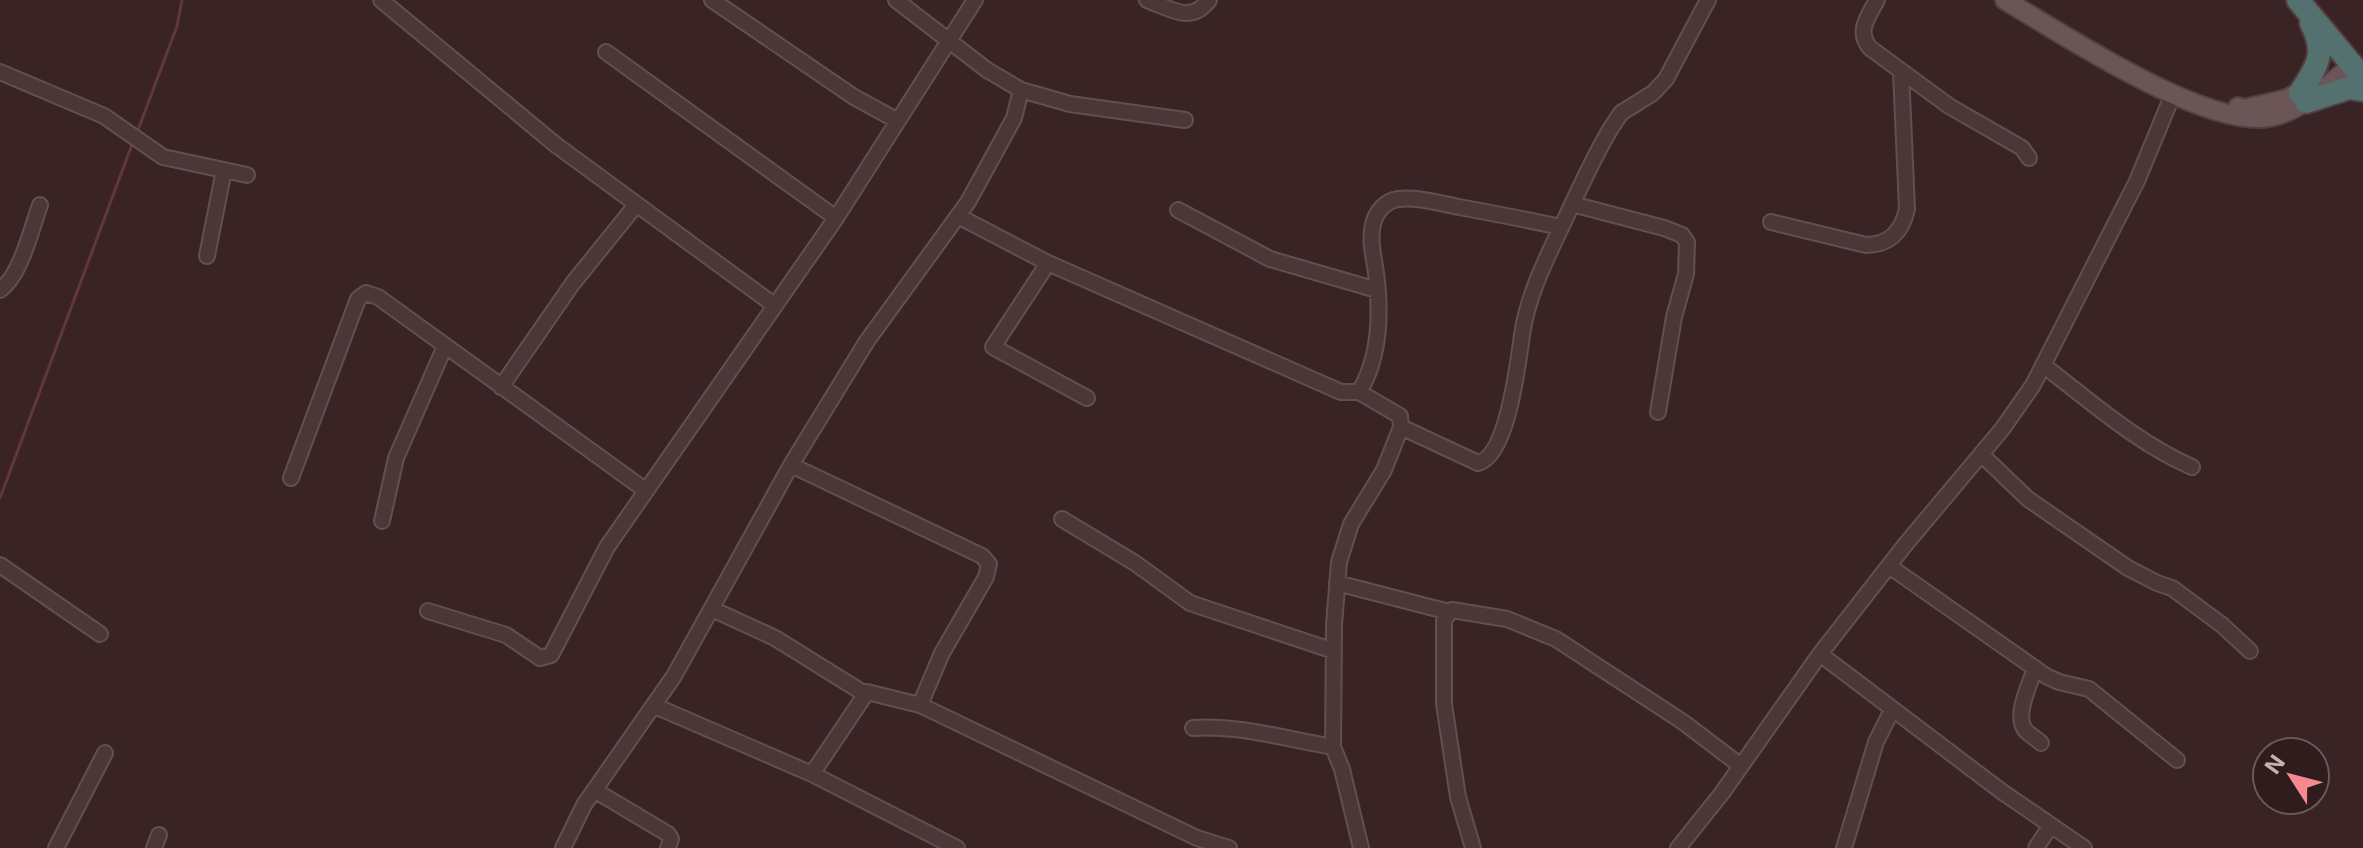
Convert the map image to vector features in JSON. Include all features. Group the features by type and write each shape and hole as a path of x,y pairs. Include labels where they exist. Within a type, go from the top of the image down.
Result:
{"highway":[{"path":"2302,1 2316,33 2320,52 2303,97"},
{"path":"2302,1 2353,67"},
{"path":"2303,97 2349,88 2363,90"}],"main road":[{"path":"2005,0 2173,94 2210,110 2249,119 2287,112 2303,97 2353,67"},
{"path":"2027,0 2163,77 2226,105 2244,109 2303,97"}],"street":[{"path":"381,0 556,145 774,305"},
{"path":"712,0 854,97 898,121"},
{"path":"896,0 987,70 1021,90 1070,104 1185,120"},
{"path":"428,611 506,635 540,658 546,658 556,649 607,547 836,218 975,0"},
{"path":"1147,0 1189,14 1202,10 1209,0"},
{"path":"1401,427 1478,463 1488,459 1510,408 1519,368 1522,333 1533,290 1572,204 1621,113 1653,93 1666,79 1708,0"},
{"path":"1877,0 1865,22 1863,39 1876,53 1949,106 2022,148 2029,158"},
{"path":"606,52 836,218"},
{"path":"0,72 104,116 163,157 247,175"},
{"path":"1771,222 1866,245 1877,245 1895,235 1907,209 1901,72"},
{"path":"563,848 594,790 655,706 791,465 867,341 958,216 1014,118 1021,90"},
{"path":"1678,848 1741,766 1820,654 2016,409 2043,365 2137,181 2173,94"},
{"path":"207,256 224,170"},
{"path":"1359,392 1375,359 1377,290 1372,228 1377,215 1389,202 1398,199 1427,200 1561,227"},
{"path":"1572,204 1664,228 1682,235 1687,242 1686,274 1674,317 1658,412"},
{"path":"0,290 19,265 40,205"},
{"path":"501,387 573,283 636,205"},
{"path":"1178,210 1270,259 1377,290"},
{"path":"958,216 1048,263 1341,392 1359,392 1400,416 1401,427 1384,470 1347,533 1337,583 1333,747 1342,769 1361,848"},
{"path":"1048,263 993,347 1087,398"},
{"path":"291,478 358,299 363,294 378,297 645,490"},
{"path":"382,521 396,458 445,346"},
{"path":"2043,365 2128,430 2171,458 2192,467"},
{"path":"1981,454 2028,499 2128,568 2172,588 2222,625 2250,651"},
{"path":"791,465 982,556 989,564 988,574 942,653 920,705"},
{"path":"1062,519 1135,563 1190,603 1300,640 1334,644"},
{"path":"0,565 100,634"},
{"path":"1889,566 2035,668 2059,682 2089,689 2177,760"},
{"path":"1337,583 1449,612 1507,619 1556,639 1683,722 1741,766"},
{"path":"712,609 775,638 865,694 878,693 920,705 1197,838 1229,848"},
{"path":"1449,612 1444,620 1444,704 1458,797 1473,848"},
{"path":"1820,654 1892,710 2084,848"},
{"path":"2035,668 2022,720 2026,730 2041,743"},
{"path":"812,774 841,735 865,694"},
{"path":"655,706 812,774 957,848"},
{"path":"1844,848 1876,742 1892,710"},
{"path":"1193,728 1220,726 1333,747"},
{"path":"56,848 105,753"},
{"path":"594,790 668,834 671,839 668,848"},
{"path":"2036,848 2051,825"}],"waterway":[{"path":"138,130 177,26 182,0"},
{"path":"0,498 133,142"}]}
